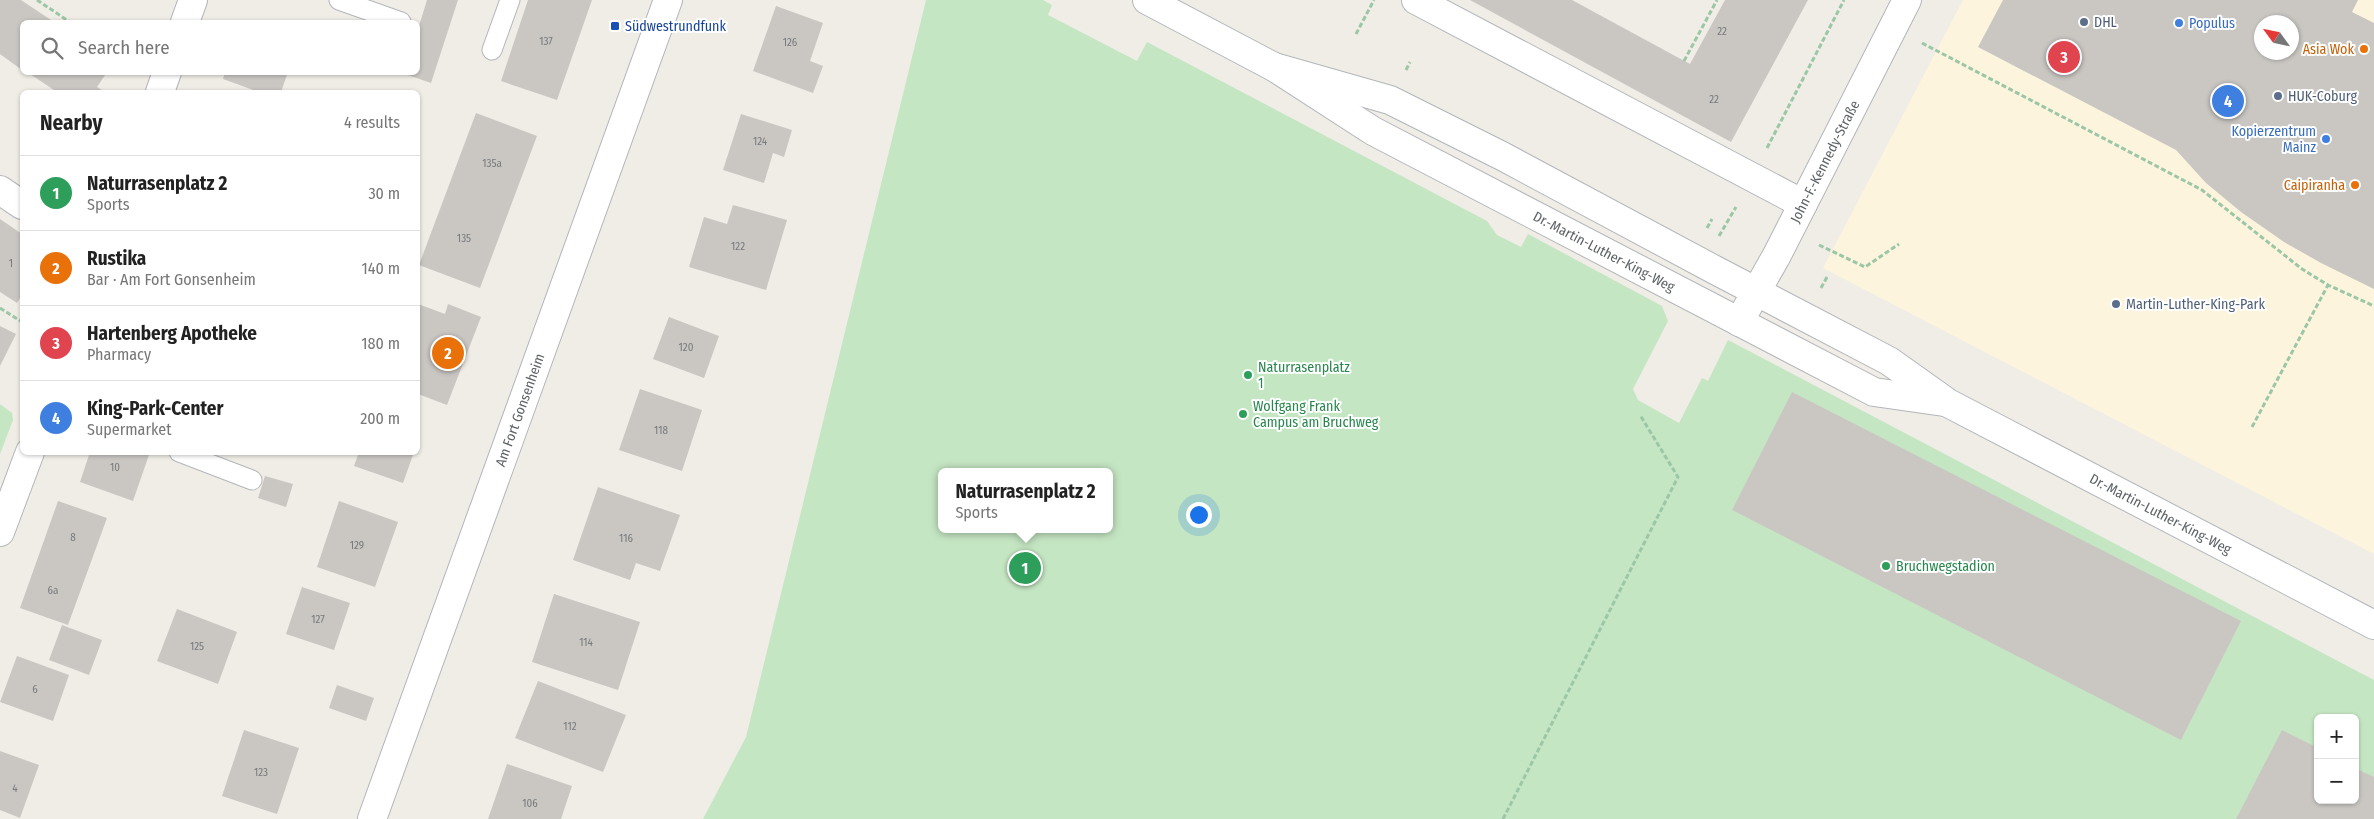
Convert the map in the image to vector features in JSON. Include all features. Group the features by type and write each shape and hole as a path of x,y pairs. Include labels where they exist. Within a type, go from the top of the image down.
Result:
{"street":[{"path":"186,20 193,0"},
{"name":"Am Fort Gonsenheim","path":"372,819 668,0"},
{"name":"Dr.-Martin-Luther-King-Weg","path":"1148,0 1274,67 1373,131 1874,392 1948,403"},
{"path":"1416,0 1803,204"},
{"name":"John-F.-Kennedy-Straße","path":"1740,322 1803,204 1907,0"},
{"name":"Dr.-Martin-Luther-King-Weg","path":"1274,67 1390,100 1502,156 1889,361 1948,403 2374,626"},
{"path":"161,90 166,75"},
{"path":"0,190 20,204"},
{"path":"0,532 29,455"}],"lane":[{"path":"339,0 394,20"},
{"path":"492,50 510,0"},
{"path":"188,455 252,480"}],"path":[{"path":"37,0 67,20"},
{"path":"1356,34 1374,0"},
{"path":"1684,61 1717,0"},
{"path":"1716,241 1752,177 1844,0"},
{"path":"1946,55 2202,190 2302,269 2328,285 2374,306"},
{"path":"1819,245 1865,267 1898,244"},
{"path":"2252,427 2328,285"},
{"path":"0,308 20,321"},
{"path":"1503,819 1678,476 1640,415"}],"shaded area":[{"path":"1963,0 2374,0 2374,554 1823,268"}],"green space":[{"name":"Wolfgang Frank Campus am Bruchweg","path":"926,0 1043,0 1052,5 1048,15 1137,61 1147,42 1487,221 1497,235 1521,247 1528,234 1662,306 1668,321 1633,389 1638,400 1679,423 1702,378 1708,381 1728,340 2374,680 2374,819 703,819 746,737"},
{"path":"0,404 12,413 13,420 0,454"}],"building":[{"path":"0,0 21,0 51,20 20,20 20,69 0,54"},
{"path":"427,0 458,0 431,83 408,75 420,75 420,23"},
{"path":"528,0 592,0 557,100 501,81"},
{"path":"1470,0 1572,0 1690,64 1725,0 1808,0 1731,142"},
{"path":"2003,0 2358,0 2352,12 2374,23 2374,289 2284,242 2241,212 2206,183 2176,150 1978,47"},
{"path":"776,6 823,23 810,61 823,66 813,93 753,71"},
{"path":"32,75 105,75 97,87 102,90 54,90"},
{"path":"224,75 287,75 282,90 253,90 223,79"},
{"path":"476,113 537,136 480,288 420,265"},
{"path":"741,114 792,130 784,157 773,153 764,183 723,170"},
{"path":"733,205 787,220 766,290 689,267 704,217 727,224"},
{"path":"0,219 20,233 20,298 17,303 0,292"},
{"path":"448,304 481,317 447,405 420,395 420,305 445,314"},
{"path":"669,317 719,336 704,378 653,359"},
{"path":"0,326 16,334 0,366"},
{"path":"640,389 702,410 682,471 619,450"},
{"path":"1792,392 2241,621 2181,740 1732,510"},
{"path":"89,455 149,455 133,501 80,482"},
{"path":"358,455 413,455 403,483 354,466"},
{"path":"265,476 293,484 286,507 258,498"},
{"path":"598,487 680,515 660,571 636,563 630,580 573,560"},
{"path":"58,501 107,518 68,625 20,608"},
{"path":"339,501 398,522 375,587 317,567"},
{"path":"302,587 350,603 334,650 286,634"},
{"path":"554,594 640,622 618,690 532,662"},
{"path":"177,609 237,632 218,684 157,661"},
{"path":"62,625 102,640 89,675 49,660"},
{"path":"17,656 69,675 53,721 0,702"},
{"path":"538,681 626,715 603,772 515,738"},
{"path":"337,685 374,698 366,721 329,708"},
{"path":"244,730 299,748 277,814 222,796"},
{"path":"2282,730 2314,746 2314,804 2359,804 2359,770 2374,777 2374,819 2236,819"},
{"path":"0,751 39,765 20,818 0,810"},
{"path":"507,764 572,786 561,819 488,819"}],"place":[{"name":"DHL","path":"2084,22"},
{"name":"Populus","path":"2179,23"},
{"name":"Südwestrundfunk","path":"615,26"},
{"name":"Asia Wok","path":"2364,49"},
{"name":"Hartenberg Apotheke","path":"2064,57"},
{"name":"HUK-Coburg","path":"2278,96"},
{"name":"King-Park-Center","path":"2228,101"},
{"name":"Kopierzentrum Mainz","path":"2326,139"},
{"name":"Caipiranha","path":"2355,185"},
{"name":"Martin-Luther-King-Park","path":"2116,304"},
{"name":"Rustika","path":"448,353"},
{"name":"Naturrasenplatz 1","path":"1248,375"},
{"name":"Wolfgang Frank Campus am Bruchweg","path":"1243,414"},
{"name":"Bruchwegstadion","path":"1886,566"},
{"name":"Naturrasenplatz 2","path":"1025,568"}]}
